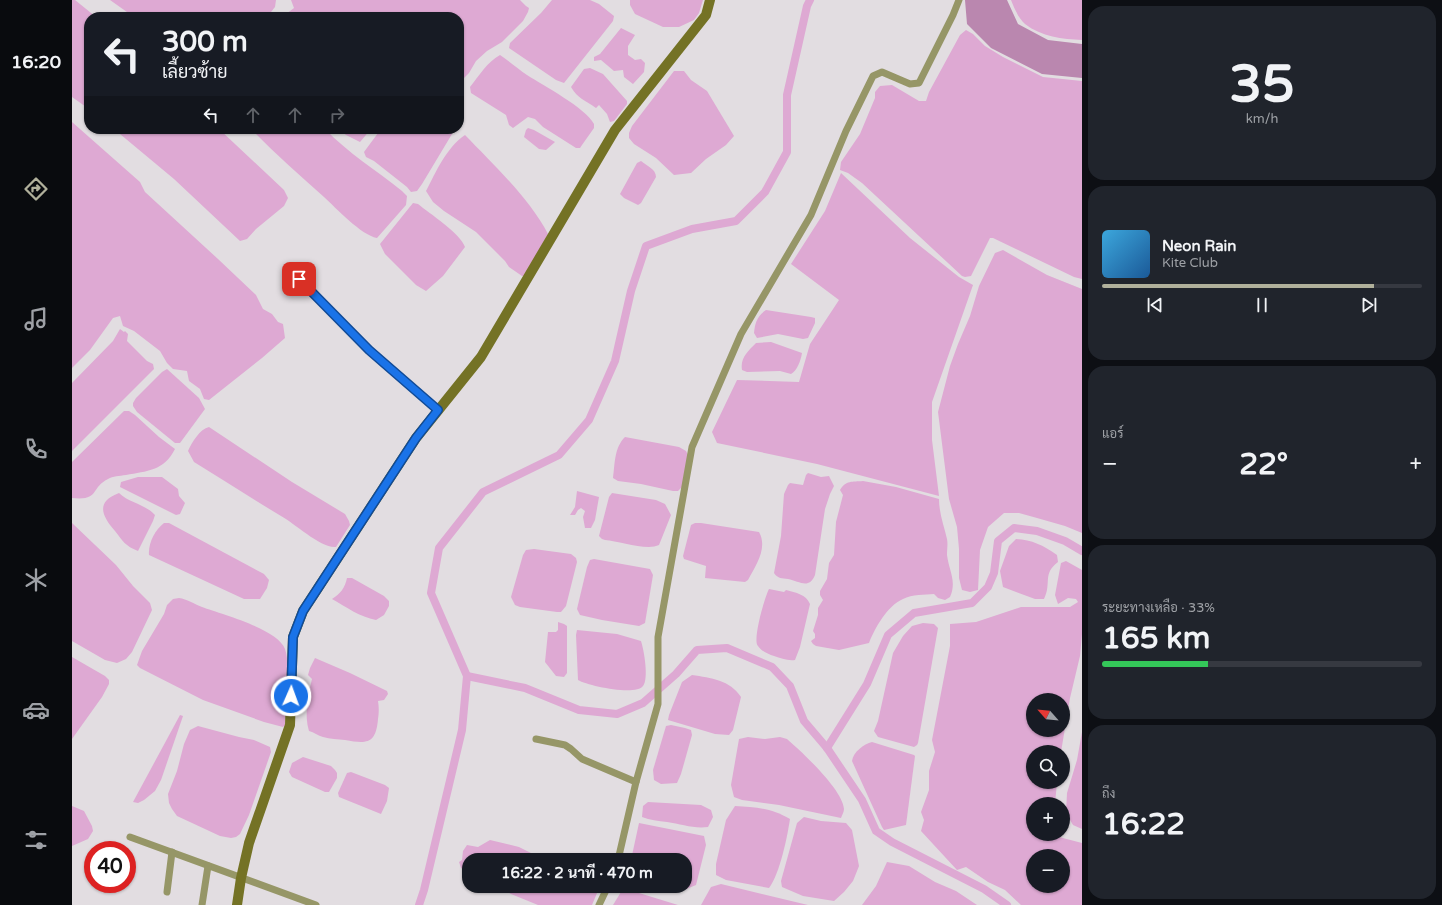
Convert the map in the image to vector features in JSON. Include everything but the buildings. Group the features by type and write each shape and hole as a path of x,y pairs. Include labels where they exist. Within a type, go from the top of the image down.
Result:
{"street":[{"path":"237,905 241,878 249,843 290,725 293,637 303,611 416,438 481,357 615,130 706,15 710,0"},
{"path":"620,853 636,782 658,704 658,637 692,447 742,334 811,215 846,131 873,76 882,72 910,84 918,83 953,15 959,0"},
{"path":"299,279 369,350 438,410"},
{"path":"536,739 565,745 582,759 636,782"},
{"path":"130,837 316,905"},
{"path":"167,892 172,852"},
{"path":"202,905 208,866"},
{"path":"599,905 605,893"}],"shaded area":[{"path":"72,0 75,0 90,12 84,12 84,105 72,97"},
{"path":"110,0 276,0 275,7 271,12 127,12"},
{"path":"291,0 520,0 529,8 523,21 502,42 487,51 476,61 469,73 464,78 464,12 289,12 294,8"},
{"path":"552,0 590,0 599,4 614,16 613,21 564,83 556,80 509,48 510,43 541,13"},
{"path":"630,0 703,0 699,13 694,20 679,27 663,27 635,14 630,5"},
{"path":"965,0 1007,0 1018,24 1048,40 1082,44 1082,78 1042,74 991,48 967,24"},
{"path":"1011,0 1082,0 1082,40 1045,35 1038,32 1025,24 1015,10"},
{"path":"621,28 635,35 628,46 628,55 635,60 641,59 645,63 644,72 633,84 624,77 623,70 614,71 601,60 594,61 594,57 600,54"},
{"path":"966,30 973,34 985,46 1003,57 1043,77 1082,81 1082,279 1074,277 993,238 990,238 971,276 962,276 862,183 848,173 840,170 841,162 860,134 875,98 875,92 880,86 892,85 919,101 926,101 929,92 960,35"},
{"path":"500,55 527,75 574,104 590,118 594,124 594,128 580,148 576,148 543,127 535,119 528,117 513,128 509,125 506,115 471,93 470,87 487,65"},
{"path":"590,68 603,74 627,101 627,104 614,121 610,122 607,114 599,105 596,108 585,101 576,94 571,87 584,69"},
{"path":"674,71 684,71 691,80 707,91 734,136 726,145 706,159 691,173 674,175 656,158 634,144 629,138 629,133 632,126"},
{"path":"72,122 140,182 145,192 256,295 263,309 272,314 278,322 283,324 285,338 209,400 204,399 200,389 189,381 187,371 173,369 167,363 160,351 134,331 123,326 120,316 113,318 90,350 72,368"},
{"path":"528,128 555,142 546,150 539,149 524,137"},
{"path":"120,134 224,134 284,190 288,198 284,206 256,229 247,239 240,241 174,179"},
{"path":"256,134 330,134 353,154 402,191 407,196 406,205 377,238 371,236 356,227"},
{"path":"345,134 367,134 360,142"},
{"path":"377,134 452,134 417,191 411,192 407,187 374,161 366,157 364,152"},
{"path":"465,135 521,195 548,234 525,276 522,276 509,267 505,261 476,232 433,202 426,191 447,153 458,140"},
{"path":"641,161 653,170 656,177 641,203 638,205 624,198 620,194 637,163"},
{"path":"841,173 910,238 959,277 973,285 932,402 932,440 939,496 817,464 717,443 712,432 737,380 799,382 810,344 839,300 791,264 825,211"},
{"path":"413,203 418,204 444,224 458,236 465,247 443,276 426,291 416,285 385,254 380,244"},
{"path":"1003,250 1047,275 1082,289 1082,533 1065,526 1019,513 1004,513 988,527 980,550 978,590 970,592 962,590 959,578 957,527 949,499 938,412 950,366 970,316 979,286 995,253"},
{"path":"766,310 815,318 815,323 808,338 803,339 778,334 757,338 754,333 756,323 760,315"},
{"path":"120,329 128,334 127,341 147,361 153,364 154,369 72,451 72,383 113,341"},
{"path":"771,342 802,353 801,359 793,373 791,374 780,371 747,372 742,370 743,358 756,343"},
{"path":"167,369 199,398 205,409 180,443 175,443 137,412 133,406 136,398 162,372"},
{"path":"124,411 129,411 135,415 159,437 175,449 171,456 166,462 154,469 108,479 99,486 91,496 87,498 72,498 72,462"},
{"path":"209,427 292,482 345,514 350,525 336,547 330,547 316,540 287,519 194,462 188,451 199,433"},
{"path":"625,437 679,447 686,451 688,455 682,487 678,491 673,491 618,481 613,478 617,451 621,441"},
{"path":"808,473 821,477 829,476 834,486 825,509 815,575 813,580 810,582 803,583 780,578 774,573 781,536 784,494 790,483 803,485"},
{"path":"138,477 162,477 178,489 179,496 185,503 180,514 176,515 120,487 121,482"},
{"path":"863,481 896,487 939,499 947,541 947,555 953,581 952,591 950,597 945,600 938,598 934,594 910,596 897,602 882,618 869,643 839,650 816,646 811,641 815,638 813,631 818,615 818,608 823,600 820,595 820,591 827,579 829,563 834,555 836,522 843,495 840,490 847,483"},
{"path":"577,491 599,497 595,520 591,528 585,528 583,517 585,511 581,508 575,515 570,515 575,507"},
{"path":"119,493 127,499 147,508 155,515 138,551 125,543 104,515 103,510 106,501"},
{"path":"612,493 656,500 665,504 671,515 659,545 654,547 640,546 605,540 599,536 609,497"},
{"path":"72,523 116,565 133,586 150,603 152,610 132,652 126,659 117,663 105,660 72,641"},
{"path":"164,523 169,523 264,574 269,580 267,588 260,599 244,599 149,555 153,537"},
{"path":"695,523 759,532 762,550 748,580 745,582 705,578 706,566 684,559 683,556 691,525"},
{"path":"1016,539 1037,544 1047,548 1057,555 1058,562 1050,571 1044,599 1035,599 1003,587 1000,571 1009,546"},
{"path":"534,549 571,554 576,558 577,562 566,606 561,612 520,607 515,605 511,597 523,555 526,550"},
{"path":"594,559 650,569 653,575 645,623 639,626 580,615 577,609 587,567 590,560"},
{"path":"1066,561 1082,570 1082,634 1080,656 1070,698 1070,693 1026,693 1026,737 1064,737 1062,745 1026,745 1026,789 1056,789 1056,797 1026,797 1026,841 1070,840 1082,843 1082,905 1021,905 1005,890 988,882 966,867 957,870 921,831 924,820 921,812 929,790 929,771 935,752 932,740 950,646 950,624 976,622 1021,607 1070,607 1078,602 1076,599 1068,598 1058,604 1055,595 1061,563"},
{"path":"347,578 352,578 384,596 389,601 389,606 384,615 376,620 370,619 332,599 342,590"},
{"path":"769,589 784,592 786,590 797,593 806,598 810,604 800,647 795,660 774,656 763,651 758,646 758,628"},
{"path":"179,598 248,623 272,635 280,642 285,649 288,666 286,717 285,725 283,727 264,722 203,700 140,668 137,665 142,651 164,614 167,605 173,599"},
{"path":"558,622 567,626 567,673 564,677 556,676 545,662 548,632 556,632 558,630"},
{"path":"923,623 934,624 938,628 918,743 914,747 878,737 874,731 878,721 893,653 903,636 912,626"},
{"path":"577,630 617,634 641,641 645,657 646,671 643,686 639,689 622,690 591,685 578,680"},
{"path":"72,657 105,676 109,680 109,684 102,697 72,739"},
{"path":"315,658 387,691 388,694 384,700 378,701 379,712 377,727 372,738 365,742 359,742 328,738 309,731 307,712 312,679 308,675"},
{"path":"692,675 726,683 737,691 741,697 733,730 729,735 715,734 668,720 682,682"},
{"path":"180,715 183,716 161,780 155,791 144,800 138,803 133,802"},
{"path":"671,725 691,730 692,735 677,783 661,784 654,780 653,770 666,726"},
{"path":"198,726 254,740 270,747 271,752 249,815 240,834 236,837 231,838 220,836 177,816 169,803 168,794 177,771 184,744 190,730"},
{"path":"1082,732 1082,829 1073,825 1070,820 1070,797 1067,797 1077,760"},
{"path":"748,737 765,739 780,737 787,739 821,772 837,792 844,809 841,818 779,805 742,800 734,797 731,785 739,739"},
{"path":"872,742 915,756 906,825 884,830 852,761 854,755 859,749"},
{"path":"303,757 331,766 335,770 337,773 337,778 329,792 325,792 292,777 289,772 292,763"},
{"path":"351,772 385,785 389,788 387,801 381,814 339,797 338,793 347,773"},
{"path":"648,802 701,805 711,810 713,817 708,827 693,827 651,820 642,817 643,806"},
{"path":"72,806 84,811 93,831 88,839 72,846"},
{"path":"735,806 770,810 790,819 780,865 769,888 726,880 716,875 716,864 726,820"},
{"path":"804,817 821,821 846,823 852,830 859,866 853,881 834,901 803,896 782,887 781,881 797,823"},
{"path":"639,823 704,836 706,845 696,885 692,887 692,853 633,853"},
{"path":"490,840 519,847 531,853 463,853 467,845 478,847"},
{"path":"462,860 462,868 461,868 459,862"},
{"path":"887,862 909,866 935,882 956,891 977,905 862,905 876,886"},
{"path":"721,884 808,905 701,905 711,887"},
{"path":"509,893 597,893 592,905 538,905"},
{"path":"620,893 639,893 678,905 613,905"}],"waterway":[{"path":"419,905 424,890 462,730 467,676 431,593 439,548 483,492 559,455 589,420 615,361 631,291 646,246 692,229 736,221 765,192 787,152 787,95 807,6 810,0"},
{"path":"827,748 867,684 888,635 914,613 972,603 988,587 994,573 998,541 1014,528 1037,531 1065,541 1082,551"},
{"path":"467,676 525,688 579,710 617,714 643,703 676,674 697,650 727,648 772,667 790,686 804,721 827,748 862,800 876,831 892,842 984,889 1007,905"}],"route":[{"path":"291,696 293,637 303,611 416,438 438,410 369,350 299,279"}]}
